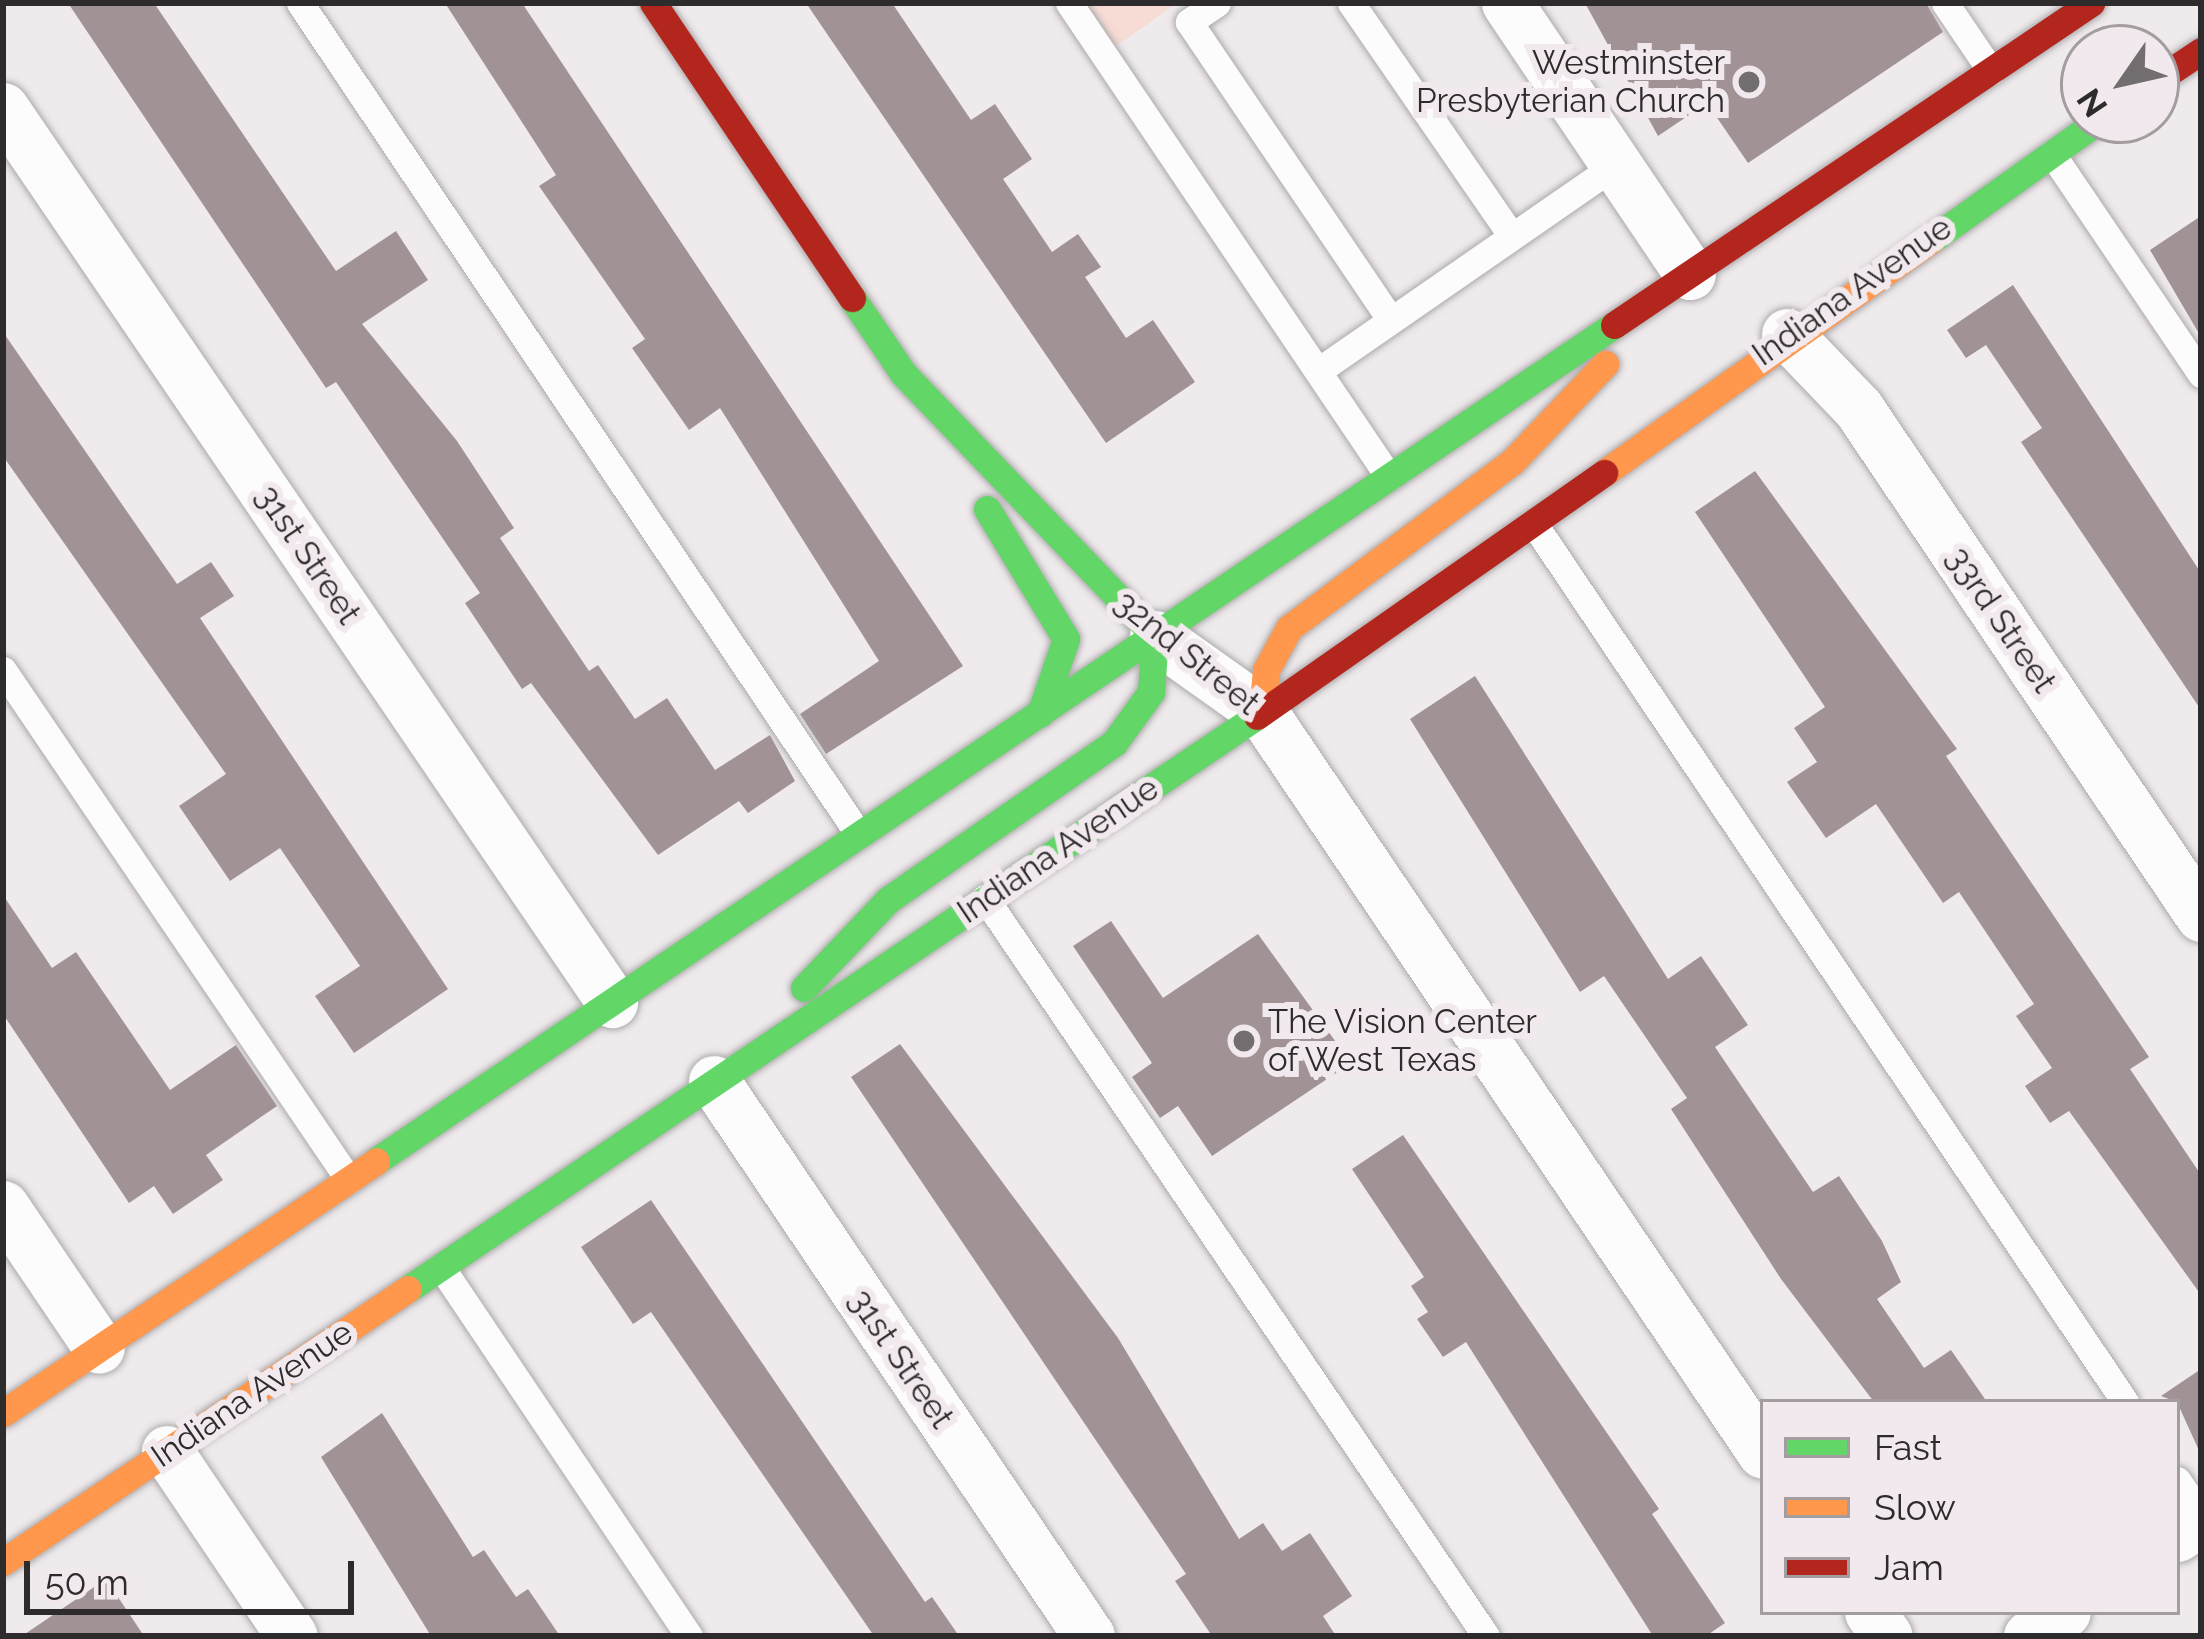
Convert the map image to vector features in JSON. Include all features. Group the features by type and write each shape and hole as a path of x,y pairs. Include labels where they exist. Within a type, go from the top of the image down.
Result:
{"main road":[{"name":"32nd Street","path":"653,3 903,373 1155,637"},
{"path":"3,1413 2091,3"},
{"name":"Indiana Avenue","path":"3,1562 1262,712 1534,524 1787,334 2064,144"},
{"path":"1262,712 1266,670 1289,628 1513,461 1690,274"},
{"path":"903,373 1060,624 1066,654 1040,714"},
{"path":"714,1082 887,900 1114,743 1151,692 1155,637"}],"street":[{"path":"1507,3 1690,274"},
{"name":"31st Street","path":"3,108 612,1002"},
{"name":"33rd Street","path":"1787,334 1858,408 2201,916"},
{"name":"32nd Street","path":"1155,637 1262,712 1760,1449"},
{"name":"31st Street","path":"714,1082 1089,1636"},
{"path":"3,1206 99,1348"},
{"path":"167,1451 292,1636"},
{"path":"2030,1636 2061,1615"}],"lane":[{"path":"300,3 859,835"},
{"path":"1069,3 1389,477"},
{"path":"1217,3 1189,22 1391,320"},
{"path":"1352,3 1512,236"},
{"path":"1945,3 1991,71"},
{"path":"2051,153 2201,374"},
{"path":"1318,371 1616,164"},
{"path":"1534,524 2123,1399"},
{"path":"3,670 349,1180"},
{"path":"986,898 1486,1636"},
{"path":"441,1267 689,1636"},
{"path":"2180,1485 2201,1518"}],"shaded area":[{"path":"1085,3 1177,3 1115,47"}],"building":[{"path":"68,3 154,3 336,271 396,231 428,280 362,324 457,441 514,528 500,538 589,671 598,665 635,719 667,698 715,770 770,735 795,781 748,813 739,801 658,855 531,683 522,689 465,603 480,593 336,382 326,388"},
{"path":"445,3 522,3 963,666 826,754 800,714 879,661 720,408 689,430 632,348 645,339 539,186 556,175"},
{"path":"806,3 892,3 971,120 995,104 1032,159 1003,179 1052,252 1078,234 1101,267 1085,277 1126,338 1153,320 1195,382 1106,443"},
{"name":"Westminster Presbyterian Church","path":"1585,3 1926,3 1943,32 1748,163 1707,103 1658,136"},
{"path":"2201,216 2201,337 2150,250"},
{"path":"2013,285 2201,573 2201,710 2021,442 2042,428 1986,345 1966,358 1947,330"},
{"path":"3,332 177,584 211,562 234,596 200,618 448,989 354,1053 315,996 360,966 280,848 230,881 179,806 226,774 3,456"},
{"path":"1755,471 1957,749 1946,756 2149,1057 2130,1069 2201,1175 2201,1295 2069,1111 2050,1123 2025,1086 2052,1068 2016,1016 2034,1004 1959,892 1943,903 1876,804 1826,838 1787,782 1817,762 1794,728 1825,707 1695,512"},
{"path":"1475,676 1668,979 1701,956 1748,1025 1715,1047 1813,1192 1839,1176 1882,1241 1901,1282 1877,1299 1924,1368 1951,1350 1985,1399 1872,1399 1781,1279 1671,1109 1687,1098 1604,976 1580,992 1410,719"},
{"path":"3,895 52,968 76,952 170,1090 236,1045 277,1106 206,1155 223,1180 173,1214 154,1186 129,1203 3,1014"},
{"name":"The Vision Center of West Texas","path":"1111,921 1163,998 1258,934 1351,1063 1212,1156 1178,1106 1160,1118 1132,1077 1152,1063 1073,946"},
{"path":"900,1044 1118,1338 1239,1539 1263,1523 1282,1551 1310,1533 1352,1596 1323,1616 1336,1636 1212,1636 1175,1581 1186,1574 851,1077"},
{"path":"1403,1135 1659,1509 1652,1514 1725,1623 1706,1636 1653,1636 1466,1342 1443,1357 1417,1319 1428,1312 1411,1286 1424,1277 1352,1169"},
{"path":"651,1200 925,1602 932,1597 959,1636 874,1636 651,1312 633,1324 581,1247"},
{"path":"2201,1369 2201,1455 2180,1399 2161,1396"},
{"path":"382,1413 473,1557 484,1550 516,1597 528,1589 560,1636 431,1636 321,1457"},
{"path":"106,1579 144,1636 22,1636"}],"traffic: fast":[{"path":"1931,240 2065,144"},
{"path":"804,988 888,900 1114,743 1151,692 1155,636 903,373 852,298"},
{"path":"376,1161 1614,325"},
{"path":"987,509 1066,639 1040,714"},
{"path":"408,1289 1257,716"}],"traffic: slow":[{"path":"1604,473 1931,240"},
{"path":"1262,712 1266,670 1289,628 1513,461 1605,364"},
{"path":"3,1413 376,1161"},
{"path":"3,1562 408,1289"}],"traffic: jam":[{"path":"653,3 852,298"},
{"path":"1614,325 2091,3"},
{"path":"2180,65 2201,51"},
{"path":"1257,716 1604,473"}],"place":[{"name":"Westminster Presbyterian Church","path":"1749,82"},
{"name":"The Vision Center of West Texas","path":"1244,1041"}]}
